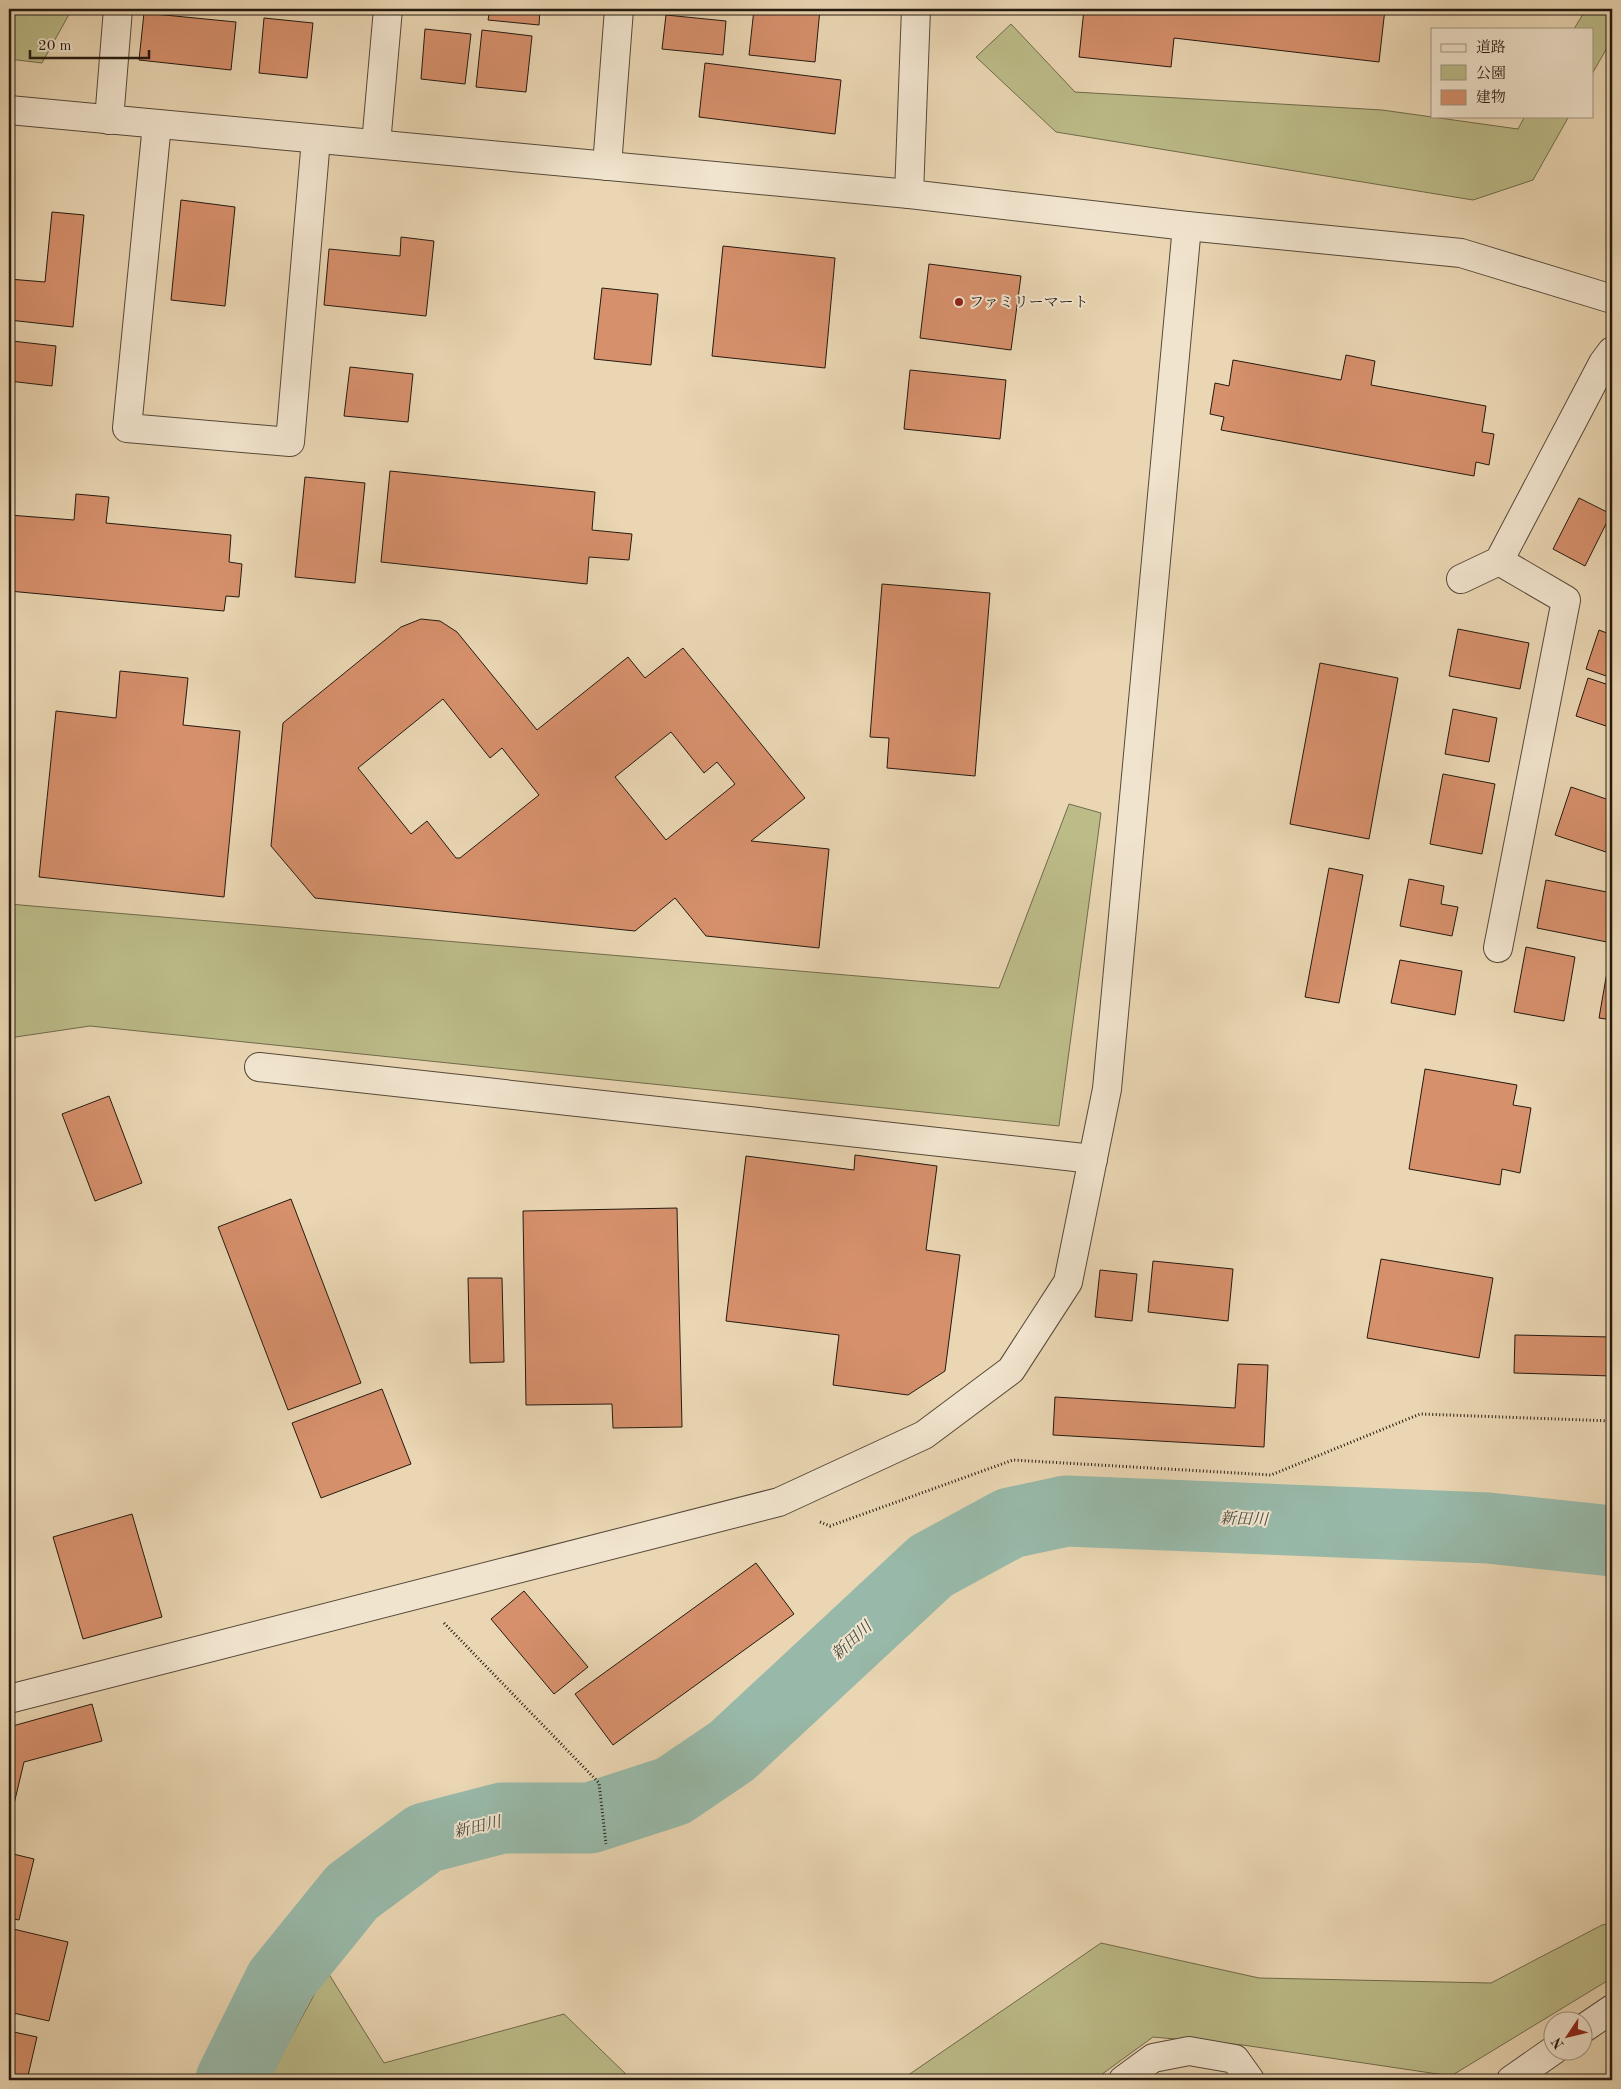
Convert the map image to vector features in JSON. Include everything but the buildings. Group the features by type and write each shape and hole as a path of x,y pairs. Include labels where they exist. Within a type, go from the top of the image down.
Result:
{"street":[{"path":"109,120 118,9"},
{"path":"376,144 388,9"},
{"path":"607,166 620,9"},
{"path":"909,194 916,9"},
{"path":"9,110 909,194 1187,226 1461,253 1612,299"},
{"path":"157,124 127,428 290,442 316,139"},
{"path":"9,1699 779,1502 924,1435 1011,1370 1068,1282 1107,1089 1187,226"},
{"path":"1460,579 1499,561 1603,363 1612,351"},
{"path":"1498,948 1566,600 1499,561"},
{"path":"259,1067 1093,1158"},
{"path":"1594,2021 1612,2009"},
{"path":"1123,2080 1153,2058 1189,2051 1235,2059 1250,2080"},
{"path":"1511,2080 1544,2057"}],"path":[{"path":"779,1502 830,1526 1014,1460 1270,1475 1420,1414 1612,1421"},
{"path":"415,1594 599,1783 606,1844"}],"green space":[{"path":"9,9 72,9 42,63 9,59"},
{"path":"1586,9 1612,9 1612,39 1594,70 1594,28 1575,28"},
{"path":"1011,24 1075,92 1382,110 1518,129 1524,118 1568,118 1533,180 1473,200 1056,132 976,57"},
{"path":"1069,804 1101,813 1059,1126 90,1026 9,1038 9,904 999,988"},
{"path":"1612,1923 1612,1980 1607,1981 1556,2012 1544,2012 1544,2019 1451,2076 1243,2045 1153,2037 1094,2080 901,2080 1101,1943 1259,1978 1491,1983 1602,1925"},
{"path":"327,1971 384,2063 564,2014 632,2080 268,2080"}],"waterway":[{"name":"新田川","path":"231,2080 280,1981 352,1892 425,1838 502,1818 590,1818 673,1791 732,1751 931,1566 1010,1523 1066,1511 1488,1528 1612,1541"}],"place":[{"name":"ファミリーマート","path":"959,302"}]}
